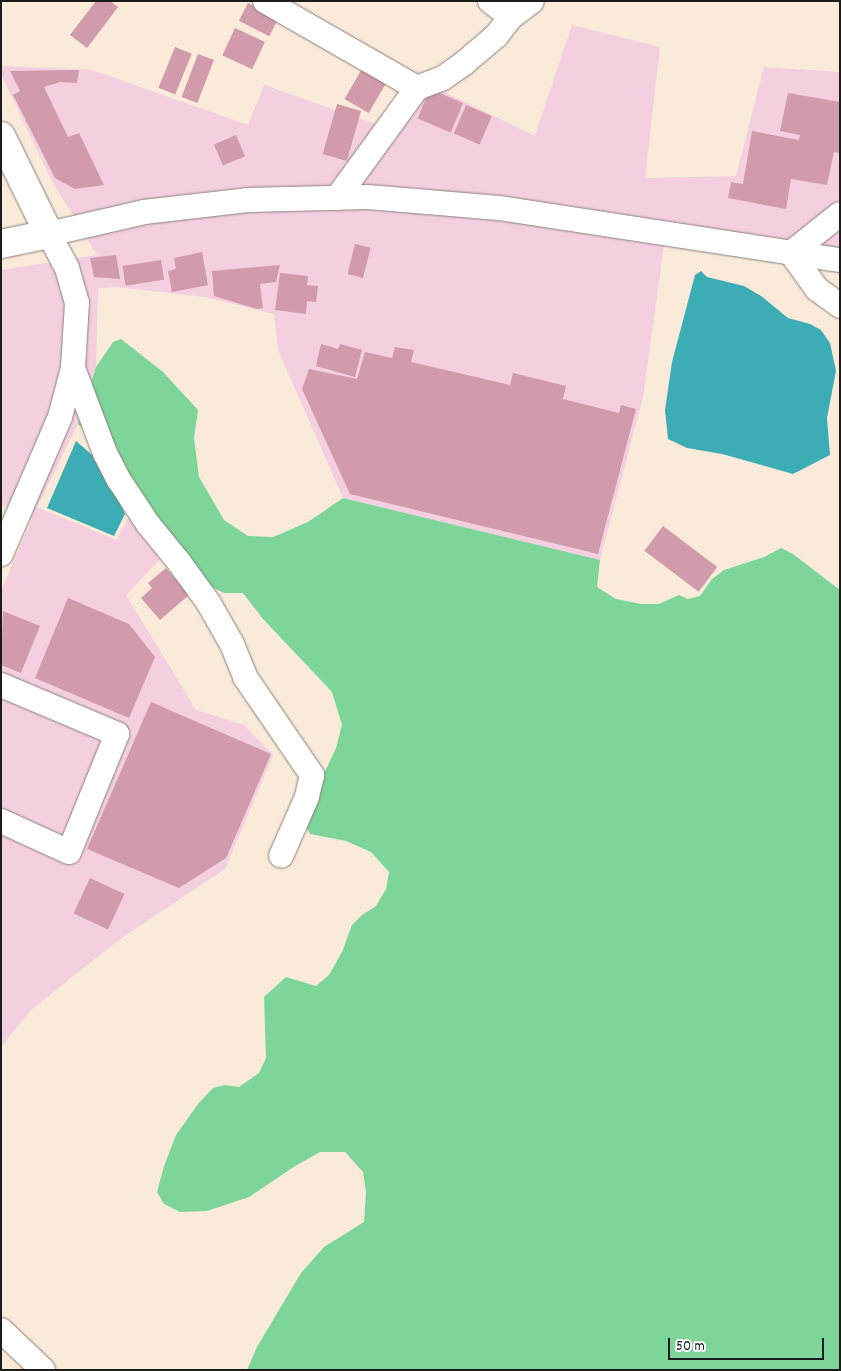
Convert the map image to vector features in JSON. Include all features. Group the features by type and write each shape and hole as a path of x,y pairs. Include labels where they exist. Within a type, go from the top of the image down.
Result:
{"main road":[{"path":"1,136 49,234 1,244"}],"street":[{"path":"265,1 417,88"},
{"path":"490,1 511,18"},
{"path":"337,198 417,88 443,78 463,64 496,36 511,18 532,1"},
{"path":"1,554 60,417 73,368 77,303 67,268 49,234 144,212 247,200 368,197 499,208 840,260"},
{"path":"791,252 840,214"},
{"path":"791,252 817,288 840,306"},
{"path":"73,368 104,453 148,524 208,602 232,644 245,676 312,775 307,797 281,856"},
{"path":"1,685 117,734 68,852 1,821"},
{"path":"1,1330 43,1370"}],"shaded area":[{"path":"572,25 660,47 645,178 736,176 764,67 840,72 840,273 664,246 643,397 600,560 343,498 278,350 274,314 205,297 116,287 98,288 96,367 78,424 37,507 116,540 130,515 163,556 126,595 196,710 244,725 273,755 225,869 119,940 32,1009 1,1047 1,591 32,519 1,504 1,270 97,255 51,180 1,74 1,66 92,70 248,125 264,85 393,130 432,86 535,136"}],"green space":[{"path":"121,339 163,372 198,410 194,438 199,477 224,520 248,536 273,537 308,522 343,498 600,560 597,587 616,599 641,604 659,604 679,595 688,599 700,596 712,579 724,570 764,557 781,548 793,554 840,590 840,1370 247,1370 257,1347 301,1273 324,1247 364,1222 366,1192 363,1172 345,1152 320,1152 249,1197 207,1211 180,1212 164,1204 157,1192 164,1166 176,1135 198,1104 213,1088 225,1085 239,1087 259,1073 266,1058 264,997 286,977 316,986 329,975 342,952 352,925 362,915 376,906 386,889 389,872 371,852 346,841 310,834 302,821 336,748 342,725 332,692 263,619 243,593 224,593 202,582 99,442 78,424 96,367 113,342"}],"water":[{"path":"701,271 707,277 744,286 761,296 788,318 810,324 821,330 830,343 836,371 827,418 830,455 793,474 722,454 687,448 668,439 665,410 672,362 695,275"},
{"path":"76,441 98,460 125,514 114,536 47,508"}],"building":[{"path":"96,1 110,1 118,7 87,48 70,35"},
{"path":"248,3 278,18 269,36 239,21"},
{"path":"235,28 265,42 252,69 222,55"},
{"path":"175,47 192,54 175,95 159,88"},
{"path":"198,54 214,60 197,103 182,97"},
{"path":"363,67 387,81 369,113 344,99"},
{"path":"79,70 77,83 60,82 44,87 68,137 79,133 104,185 75,189 55,178 13,95 20,91 10,71"},
{"path":"430,89 463,103 451,133 417,118"},
{"path":"788,93 840,102 840,153 834,152 827,185 791,179 786,209 728,198 731,182 743,184 752,131 799,140 800,135 780,131"},
{"path":"337,104 361,111 347,161 323,154"},
{"path":"466,105 492,116 480,144 454,134"},
{"path":"236,135 245,156 223,166 214,144"},
{"path":"355,244 371,248 363,278 348,274"},
{"path":"202,252 208,285 172,292 168,271 176,269 174,258"},
{"path":"116,255 120,279 94,277 90,258"},
{"path":"161,260 164,280 126,286 122,266"},
{"path":"280,265 276,282 260,284 263,308 257,309 214,296 212,271"},
{"path":"280,273 308,276 307,285 318,286 316,302 307,301 306,314 275,310"},
{"path":"321,344 338,349 340,344 362,350 355,377 316,366"},
{"path":"395,347 414,350 411,362 510,385 513,373 566,386 563,399 619,413 621,405 636,409 598,554 350,494 302,389 309,369 357,379 365,352 392,358"},
{"path":"663,526 717,567 699,592 644,551"},
{"path":"166,568 189,595 160,620 141,598 152,588 148,583"},
{"path":"68,598 129,624 155,657 129,718 35,678"},
{"path":"3,611 40,626 21,673 1,665"},
{"path":"151,702 271,754 226,858 179,888 87,849"},
{"path":"90,878 124,894 108,929 74,913"}]}
